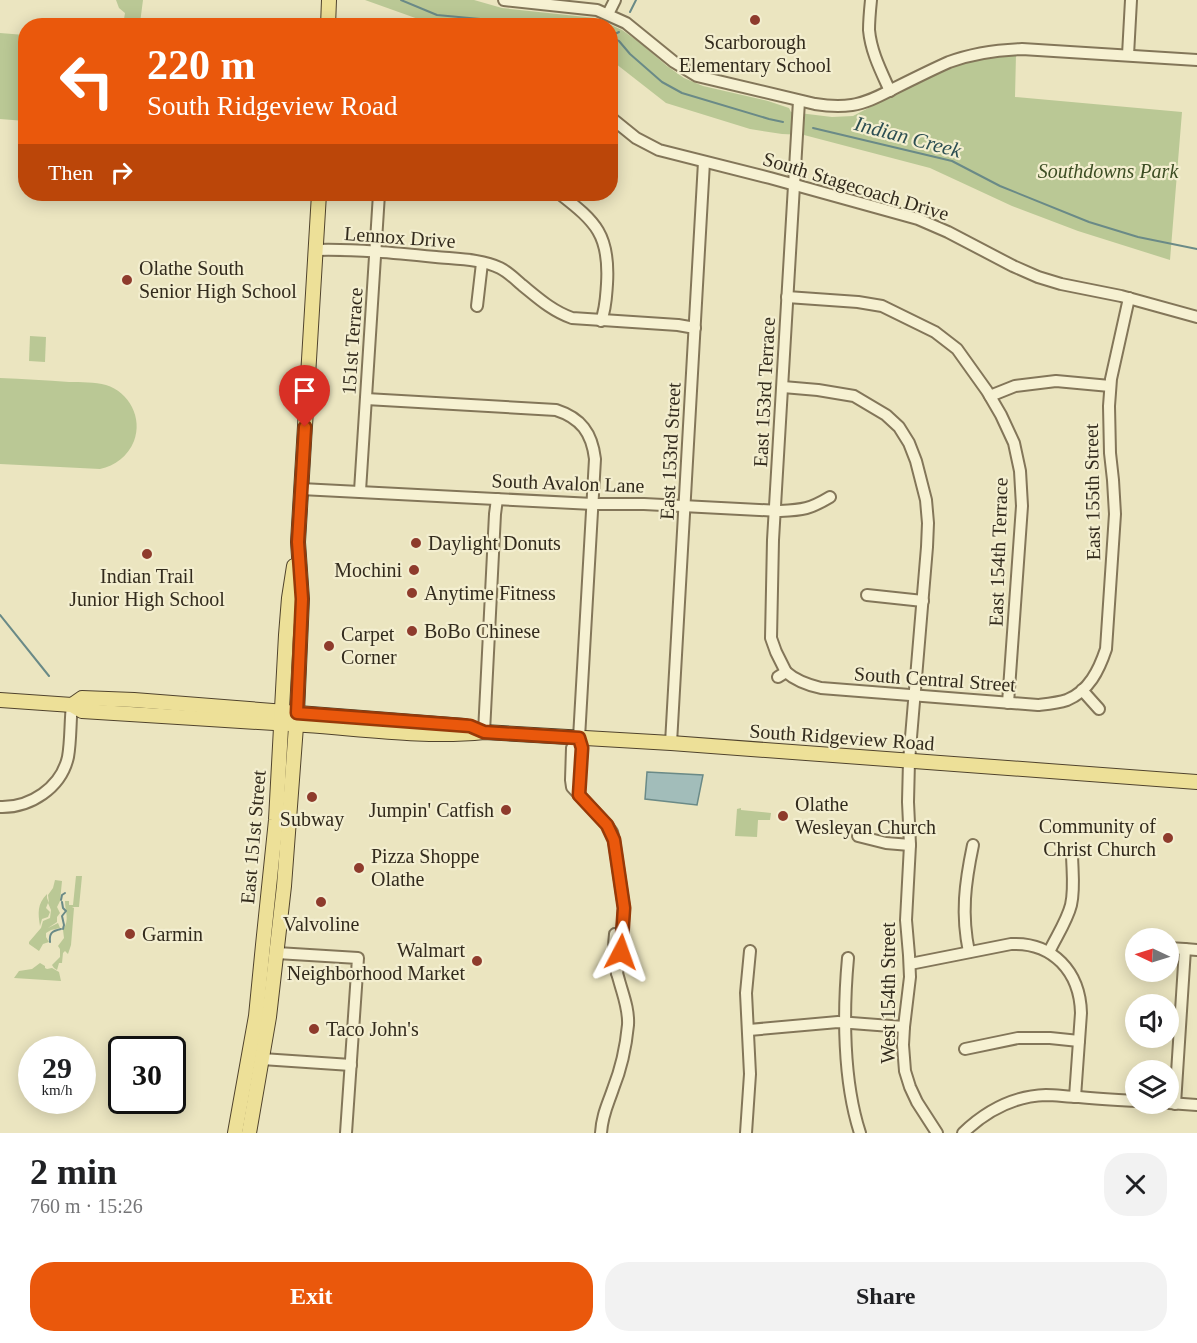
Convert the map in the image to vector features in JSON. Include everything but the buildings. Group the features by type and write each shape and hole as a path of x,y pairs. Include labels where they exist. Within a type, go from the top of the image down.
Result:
{"main road":[{"path":"328,18 329,0"},
{"name":"East 151st Street","path":"235,1133 256,1016 273,845 289,598 298,542 319,201"},
{"name":"East 151st Street","path":"249,1133 263,1056 284,886 302,599 298,542"},
{"name":"South Ridgeview Road","path":"0,700 72,705 81,711 470,726 484,732 671,743 1197,782"},
{"path":"273,845 277,853 277,862 271,933 277,953"},
{"path":"262,958 269,966 259,1039 263,1056"}],"street":[{"path":"504,0 588,8 615,18"},
{"path":"608,15 615,0"},
{"path":"871,0 869,29 872,49 890,91"},
{"path":"1128,56 1131,0"},
{"path":"618,19 626,23 674,62 697,76 799,101 834,107 872,100 952,61 995,50 1022,49 1197,60"},
{"name":"East 153rd Terrace","path":"782,675 771,638 775,511 799,101"},
{"name":"South Stagecoach Drive","path":"618,123 646,144 668,153 918,219 1038,277 1197,316"},
{"name":"East 153rd Street","path":"671,743 704,162"},
{"name":"151st Terrace","path":"360,491 379,201"},
{"path":"568,201 594,225 602,237 606,250 608,272 605,310 601,321"},
{"name":"Lennox Drive","path":"316,250 333,249 454,258 494,265 508,272 543,303 560,314 572,318 695,328"},
{"name":"Lennox Drive","path":"477,306 482,263"},
{"name":"East 154th Terrace","path":"787,297 858,302 882,306 905,316 935,332 957,349 990,396 1014,443 1020,471 1022,506 1008,703"},
{"name":"East 155th Street","path":"1082,690 1090,683 1100,667 1106,648 1115,514 1109,429 1110,386 1129,298"},
{"path":"990,396 1015,386 1056,381 1110,386"},
{"name":"West 154th Street","path":"783,387 854,396 886,415 899,427 909,443 926,500 927,547 909,761 910,845 906,920 910,964 903,1056 910,1087 921,1110 937,1133"},
{"path":"366,399 549,409 564,412 580,423 592,441 595,459 579,738 572,748 571,780 572,787 612,832 624,908 617,973 627,1007 628,1023 618,1072 604,1111 601,1133"},
{"name":"South Avalon Lane","path":"301,489 775,511 800,511 830,496"},
{"path":"484,732 497,499"},
{"path":"867,595 923,601"},
{"name":"South Central Street","path":"782,675 821,688 1038,705 1066,700 1082,690"},
{"path":"1082,690 1099,709"},
{"path":"0,807 16,806 31,801 58,780 68,757 72,705"},
{"path":"858,836 886,843 910,845"},
{"path":"969,952 964,924 964,905 973,845"},
{"path":"1049,952 1071,903 1073,893 1072,852"},
{"path":"910,964 998,946 1021,944 1049,952 1070,972 1081,1000 1075,1097"},
{"path":"1179,949 1197,950"},
{"path":"1176,1060 1185,949"},
{"path":"746,1133 750,1074 746,993 750,951"},
{"path":"277,953 358,958 346,1133"},
{"path":"848,958 847,1056 850,1088 860,1133"},
{"path":"749,1030 846,1022 904,1027"},
{"path":"965,1049 1018,1038 1079,1041"},
{"path":"263,1056 351,1065"},
{"path":"963,1133 990,1111 1026,1097 1049,1095 1125,1100"},
{"path":"1179,1104 1197,1105"}],"green space":[{"path":"116,0 143,0 141,18 124,18 125,13 119,8"},
{"name":"Southdowns Park","path":"365,0 474,0 502,8 595,18 415,18"},
{"name":"Southdowns Park","path":"618,28 684,78 703,86 768,101 789,108 791,112 832,117 853,116 954,66 996,55 1016,54 1015,97 1182,112 1170,260 1078,231 1012,206 930,168 804,135 750,129 666,103 618,65"},
{"path":"0,33 18,34 18,120 0,119"},
{"path":"30,336 46,337 45,362 29,361"},
{"path":"0,378 93,383 114,388 132,407 137,424 134,441 120,460 100,469 0,464"},
{"path":"741,808 741,810 771,813 770,820 758,820 757,837 735,836 737,809"},
{"path":"76,876 82,876 79,907 72,907 74,908 71,945 68,954 65,951 63,953 62,963 59,963 57,970 52,965 60,957 58,946 64,938 63,930 67,919 65,901 73,905"},
{"path":"55,880 62,881 60,901 57,907 60,913 57,922 48,928 58,923 60,928 46,933 49,942 43,944 39,951 29,942 41,928 43,921 50,918 51,910 48,903 46,908 50,912 48,917 42,919 40,926 40,905 47,894 49,903 48,895"},
{"path":"40,963 47,969 52,968 59,972 61,981 14,978 19,971 32,969"}],"water":[{"path":"647,772 703,775 697,805 645,799"}],"waterway":[{"name":"Indian Creek","path":"401,0 437,15 469,18"},
{"path":"630,12 636,0"},
{"name":"Indian Creek","path":"618,40 662,82 682,93 783,122"},
{"name":"Indian Creek","path":"813,128 952,161 1000,186 1089,222 1138,237 1197,249"},
{"path":"0,615 49,676"},
{"path":"61,900 65,893"},
{"path":"62,902 66,911 62,916 63,929"},
{"path":"50,942 52,933 61,929"}],"place":[{"name":"Scarborough Elementary School","path":"755,20"},
{"name":"Olathe South Senior High School","path":"127,280"},
{"name":"Daylight Donuts","path":"416,543"},
{"name":"Indian Trail Junior High School","path":"147,554"},
{"name":"Mochini","path":"414,570"},
{"name":"Anytime Fitness","path":"412,593"},
{"name":"BoBo Chinese","path":"412,631"},
{"name":"Carpet Corner","path":"329,646"},
{"name":"Subway","path":"312,797"},
{"name":"Jumpin' Catfish","path":"506,810"},
{"name":"Olathe Wesleyan Church","path":"783,816"},
{"name":"Community of Christ Church","path":"1168,838"},
{"name":"Pizza Shoppe Olathe","path":"359,868"},
{"name":"Valvoline","path":"321,902"},
{"name":"Garmin","path":"130,934"},
{"name":"Walmart Neighborhood Market","path":"477,961"},
{"name":"Taco John's","path":"314,1029"}],"route":[{"path":"305,427 298,542 302,599 297,713 470,726 484,732 579,738 582,748 579,795 612,832 618,859 624,908 621,952"}]}
